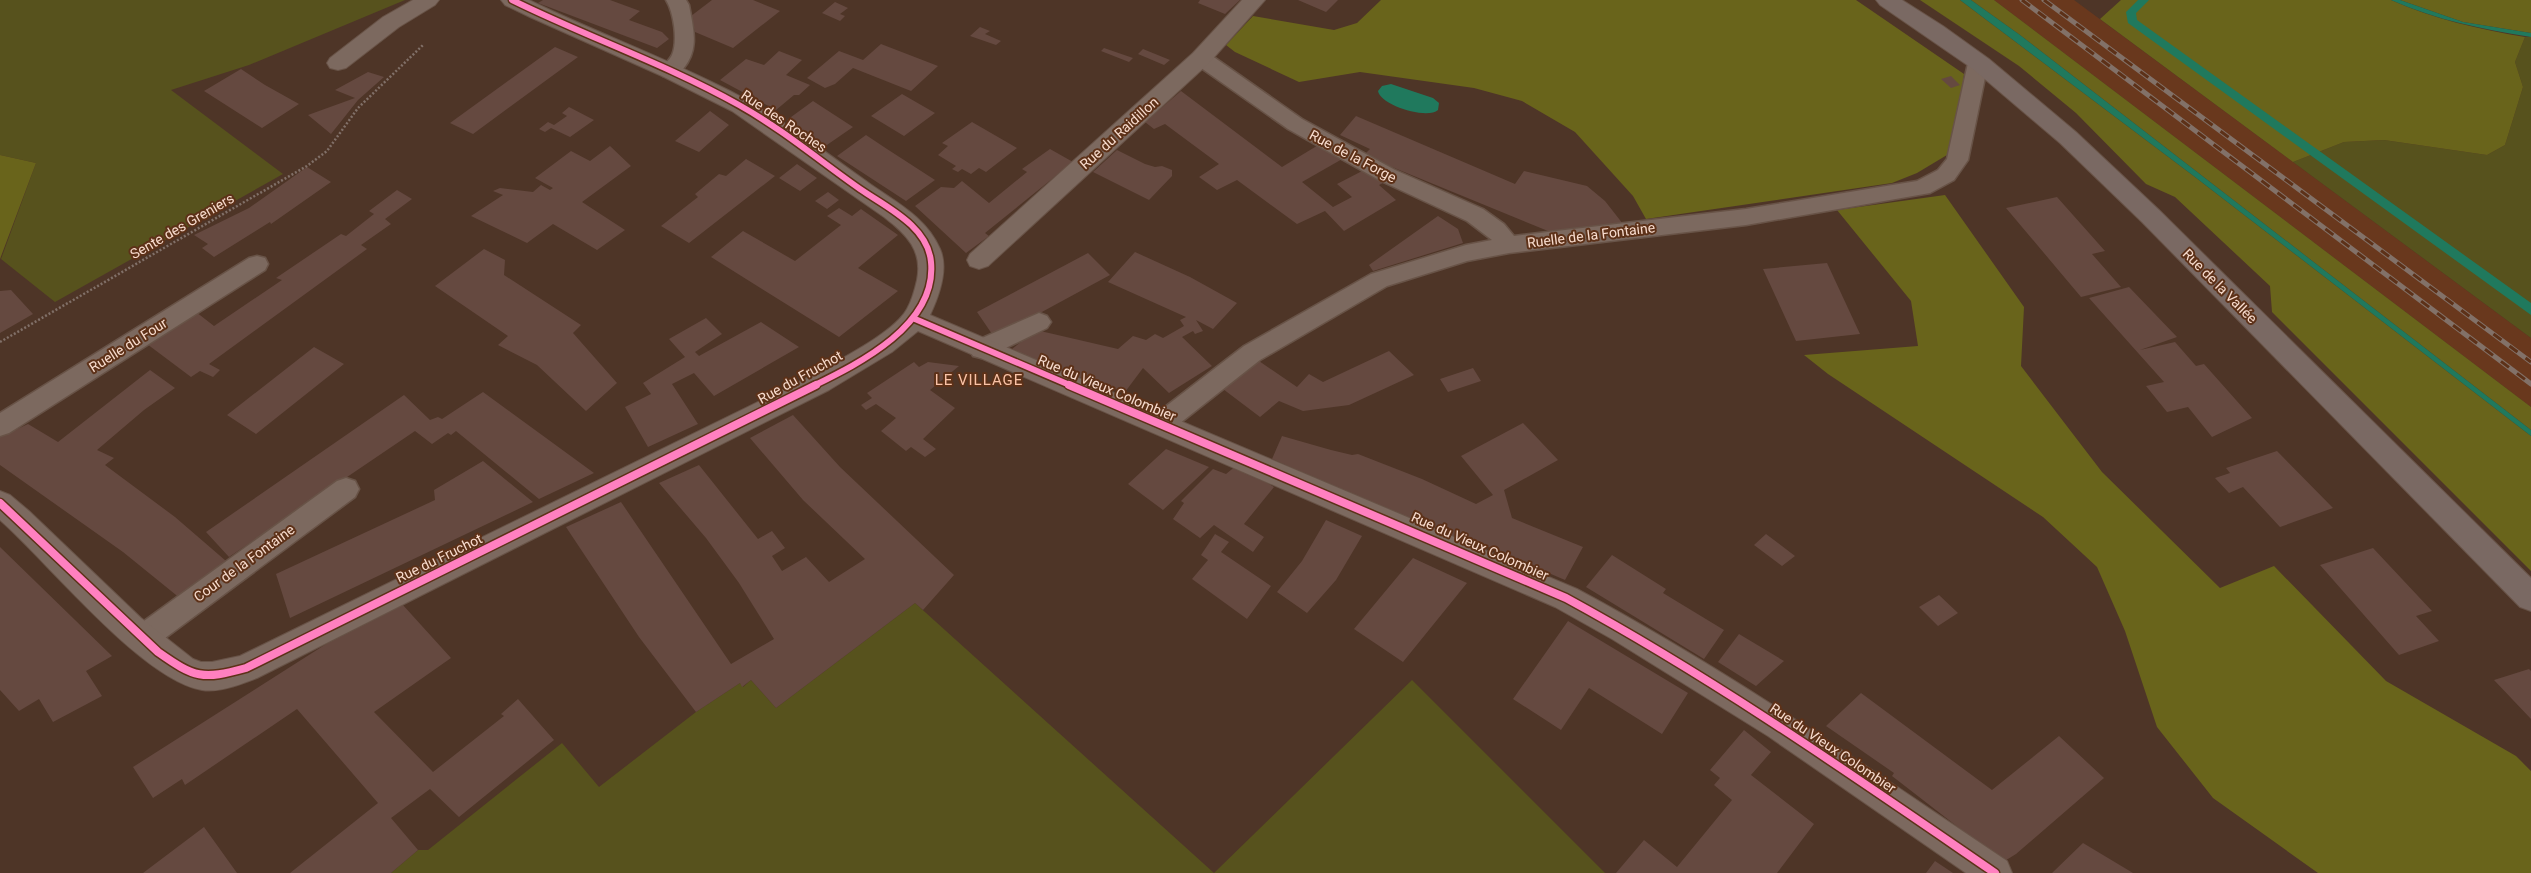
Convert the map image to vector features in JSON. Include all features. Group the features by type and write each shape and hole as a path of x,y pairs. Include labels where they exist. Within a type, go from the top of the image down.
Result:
{"main road":[{"name":"Rue de la Vallée","path":"1887,0 1955,43 2047,117 2120,186 2531,598"}],"street":[{"path":"338,63 391,22 428,0"},
{"name":"Rue des Roches","path":"512,0 670,71 747,110 918,232 928,246 932,263 926,292 915,319"},
{"name":"Rue du Raidillon","path":"979,260 1201,58 1254,0"},
{"name":"Rue du Vieux Colombier","path":"915,319 1566,598 1623,629 1779,726 1994,873"},
{"name":"Rue du Fruchot","path":"0,504 143,638 179,668 200,676 223,674 246,668 820,383 883,343 915,319"}],"lane":[{"path":"670,71 680,62 685,47 679,5 676,0"},
{"name":"Rue de la Forge","path":"1201,58 1295,124 1387,175 1474,215 1496,230 1509,245"},
{"name":"Ruelle de la Fontaine","path":"1161,424 1252,353 1379,280 1466,253 1509,245 1746,217 1922,188 1946,174 1957,160 1978,63"},
{"name":"Ruelle du Four","path":"0,426 257,264"},
{"path":"982,349 1039,322"},
{"name":"Cour de la Fontaine","path":"143,638 346,489"}],"shaded area":[{"path":"0,0 405,0 249,65 171,90 283,174 55,302 1,259 36,163 0,155"},
{"path":"1381,0 1856,0 1964,74 1960,109 1947,155 1917,173 1892,183 1646,219 1633,196 1575,132 1522,101 1474,88 1360,72 1299,82 1235,52 1226,45 1253,16 1334,30 1357,23"},
{"path":"1920,0 1960,0 2195,177 2531,436 2531,571 2272,312 2270,286 2175,197 2146,184 2076,113 2019,66"},
{"path":"1960,0 1971,0 2020,35 2531,430 2531,436 2195,177"},
{"path":"1971,0 1994,0 2531,407 2531,430 2020,35"},
{"path":"1994,0 2074,0 2531,338 2531,407"},
{"path":"2121,0 2391,0 2423,13 2457,23 2525,37 2515,62 2523,87 2505,145 2487,155 2384,140 2344,142 2293,162 2100,19"},
{"path":"2391,0 2400,0 2463,22 2531,33 2531,37 2460,23 2425,13"},
{"path":"2400,0 2531,0 2531,33 2463,22"},
{"path":"2525,37 2531,37 2531,338 2293,162 2344,142 2384,140 2487,155 2505,145 2523,87 2515,62"},
{"path":"1391,84 1433,98 1439,103 1438,110 1432,113 1424,113 1405,110 1395,106 1381,96 1378,91 1382,86"},
{"path":"0,155 36,163 0,259"},
{"path":"1945,195 2024,307 2021,366 2102,472 2220,588 2274,566 2386,681 2516,756 2531,771 2531,873 2318,873 2213,798 2157,727 2125,631 2097,567 2043,517 1828,374 1804,355 1918,346 1911,301 1837,210"},
{"path":"915,603 1214,873 391,873 418,850 428,850 562,743 599,787 696,712 740,683 743,687 751,680 776,708"},
{"path":"1412,680 1605,873 1214,873"}],"building":[{"path":"543,0 610,0 640,11 629,20 662,32 669,39 657,48 538,3"},
{"path":"712,0 753,0 780,11 733,48 695,32 691,16"},
{"path":"1200,0 1240,0 1225,14 1198,3"},
{"path":"1298,0 1338,0 1326,12"},
{"path":"835,2 848,8 840,14 845,16 840,21 822,13"},
{"path":"980,27 990,31 985,34 1001,41 996,45 970,36"},
{"path":"881,44 938,66 911,91 853,68 835,84 825,88 807,78 839,51 863,60"},
{"path":"555,47 578,57 473,134 450,123"},
{"path":"1104,48 1133,58 1129,62 1101,51"},
{"path":"1143,49 1170,60 1164,65 1138,54"},
{"path":"779,51 802,60 786,75 810,85 799,95 794,95 776,110 720,80 746,59 764,65"},
{"path":"241,69 299,104 262,128 204,91"},
{"path":"368,72 384,77 358,100 331,134 308,115 355,98 335,90"},
{"path":"1951,76 1960,85 1951,88 1941,79"},
{"path":"1181,91 1282,167 1320,144 1344,158 1302,182 1333,207 1352,197 1337,184 1366,169 1389,180 1379,185 1396,200 1344,231 1325,211 1297,224 1237,180 1217,190 1199,177 1219,164 1165,124 1154,129 1145,122"},
{"path":"902,94 935,113 904,136 871,116"},
{"path":"813,101 853,127 824,147 787,120"},
{"path":"569,107 594,120 570,137 551,128 545,132 539,129 548,122 554,125 567,116 562,113"},
{"path":"710,111 729,125 699,152 675,141"},
{"path":"1356,116 1515,184 1524,171 1587,186 1605,201 1623,224 1548,231 1387,165 1366,153 1370,149 1340,135"},
{"path":"972,122 1017,148 986,172 979,168 971,174 962,169 958,172 952,169 956,166 938,155 948,146 942,143"},
{"path":"866,135 935,180 906,201 837,156"},
{"path":"610,146 631,166 582,202 625,230 597,250 553,224 527,243 471,216 503,195 493,191 500,188 533,192 541,185 550,190 553,188 535,178 571,151 590,161"},
{"path":"1050,149 1073,162 985,233 989,236 966,253 915,206 941,187 954,188 962,181 989,203 1027,172 1022,169"},
{"path":"1117,150 1145,164 1155,167 1162,166 1172,170 1172,176 1149,200 1093,172"},
{"path":"746,159 775,176 689,243 661,226 698,197 695,194 719,174 726,176"},
{"path":"797,164 817,178 800,191 779,178"},
{"path":"307,167 331,182 271,224 270,222 214,257 202,248 208,244 194,235 249,208"},
{"path":"397,190 412,199 385,219 391,224 361,245 367,249 209,364 220,370 213,377 200,371 191,377 147,344 196,312 214,326 282,280 276,278 341,234 346,236 374,214 369,211"},
{"path":"828,192 839,200 827,209 815,201"},
{"path":"2057,197 2105,251 2092,254 2121,287 2081,297 2006,208"},
{"path":"839,208 852,216 861,209 898,235 858,268 898,291 839,337 711,257 743,231 795,261 841,225 827,216"},
{"path":"1438,216 1458,229 1463,243 1373,271 1369,265"},
{"path":"484,249 505,260 504,275 581,325 573,333 617,383 586,411 537,365 498,345 508,336 435,286"},
{"path":"1135,252 1190,277 1237,303 1213,329 1196,320 1203,331 1195,334 1193,331 1182,337 1212,366 1169,393 1143,368 1125,392 1039,364 1012,349 1036,330 1118,349 1133,336 1146,340 1155,334 1163,338 1184,326 1180,320 1186,317 1108,282"},
{"path":"1088,253 1110,275 1040,313 992,334 977,312"},
{"path":"1827,263 1860,334 1796,341 1763,269"},
{"path":"2129,287 2177,337 2140,350 2175,342 2196,366 2204,364 2252,418 2212,437 2188,407 2167,412 2146,386 2164,382 2089,298"},
{"path":"11,290 33,314 0,333 0,291"},
{"path":"706,318 722,334 695,352 699,356 761,322 799,347 714,396 694,373 672,384 698,424 648,447 625,407 651,394 643,383 685,357 669,339"},
{"path":"314,347 344,364 256,434 227,415"},
{"path":"1389,351 1414,375 1349,405 1303,411 1279,401 1260,417 1223,389 1259,361 1297,387 1309,374 1323,382"},
{"path":"914,362 919,367 928,362 959,366 930,390 955,408 923,439 936,449 925,457 911,447 906,451 881,431 896,418 876,404 866,410 861,405 872,398 867,393"},
{"path":"1473,368 1481,381 1448,392 1440,379"},
{"path":"150,370 175,388 144,410 97,450 114,458 105,465 175,517 226,561 217,573 181,599 123,552 0,465 0,437 28,424 58,442"},
{"path":"483,392 594,473 539,499 456,431 451,435 448,433 432,444 415,431 229,557 206,532 404,395 430,420 438,417 442,419"},
{"path":"793,415 840,467 954,575 923,610 915,603 776,708 751,680 742,687 740,683 696,712 639,637 566,527 621,502 731,664 774,639 739,583 706,538 659,483 699,465 758,539 772,531 785,548 772,556 782,571 806,557 829,582 865,559 803,500 750,438"},
{"path":"1523,423 1558,460 1504,490 1512,518 1583,547 1565,580 1460,535 1458,541 1272,459 1282,436 1352,455 1358,454 1422,479 1476,504 1493,495 1461,456"},
{"path":"1166,449 1209,467 1163,510 1128,484"},
{"path":"2277,451 2333,508 2280,527 2243,487 2229,493 2215,478 2230,473 2226,468"},
{"path":"483,461 533,502 290,618 276,574 435,500 434,490"},
{"path":"1237,465 1274,487 1244,524 1264,537 1253,552 1214,525 1200,538 1173,519 1184,503 1181,501 1213,469 1226,474"},
{"path":"1326,520 1362,536 1336,580 1307,613 1277,592 1302,561"},
{"path":"1215,534 1229,542 1221,552 1271,586 1247,619 1192,579 1208,560 1201,555"},
{"path":"1766,534 1795,556 1782,566 1754,545"},
{"path":"0,547 112,656 86,671 102,696 53,722 39,699 19,711 0,690"},
{"path":"2373,548 2432,611 2416,616 2439,641 2399,655 2320,565"},
{"path":"1612,555 1666,589 1663,593 1724,630 1704,659 1586,587"},
{"path":"1413,558 1467,583 1403,662 1354,629"},
{"path":"1939,595 1958,613 1938,626 1919,607"},
{"path":"402,604 451,658 374,712 433,772 504,716 501,714 518,699 554,740 459,817 430,789 391,818 418,850 391,873 290,873 378,803 297,709 185,785 182,779 153,798 133,767 334,639"},
{"path":"1568,621 1688,693 1662,734 1589,688 1561,730 1513,699"},
{"path":"1739,634 1784,661 1756,686 1718,662"},
{"path":"2529,669 2531,671 2531,719 2494,680"},
{"path":"1861,693 1992,790 2059,736 2104,778 2016,854 2003,862 1892,776 1894,773 1826,726"},
{"path":"1744,730 1771,752 1751,775 1814,824 1777,873 1616,873 1644,840 1677,867 1732,800 1714,785 1720,778 1710,770"},
{"path":"204,827 237,873 143,873"},
{"path":"2083,843 2133,873 2052,873"},
{"path":"1935,861 1953,873 1926,873"}],"waterway":[{"path":"2144,0 2131,12 2132,21 2531,310"}],"railway":[{"path":"2022,0 2531,384"},
{"path":"2044,0 2531,362"}],"cycle path":[{"path":"0,503 19,519 100,600 158,652 182,669 201,676 224,674 246,668 820,383 883,345 906,328 914,319 921,308 926,292 931,262 922,238 904,219 775,128 740,106 696,83 512,0"},
{"path":"915,319 1566,598 1623,629 1779,726 1995,873"}],"district":[{"name":"LE VILLAGE","path":"979,380"}]}
